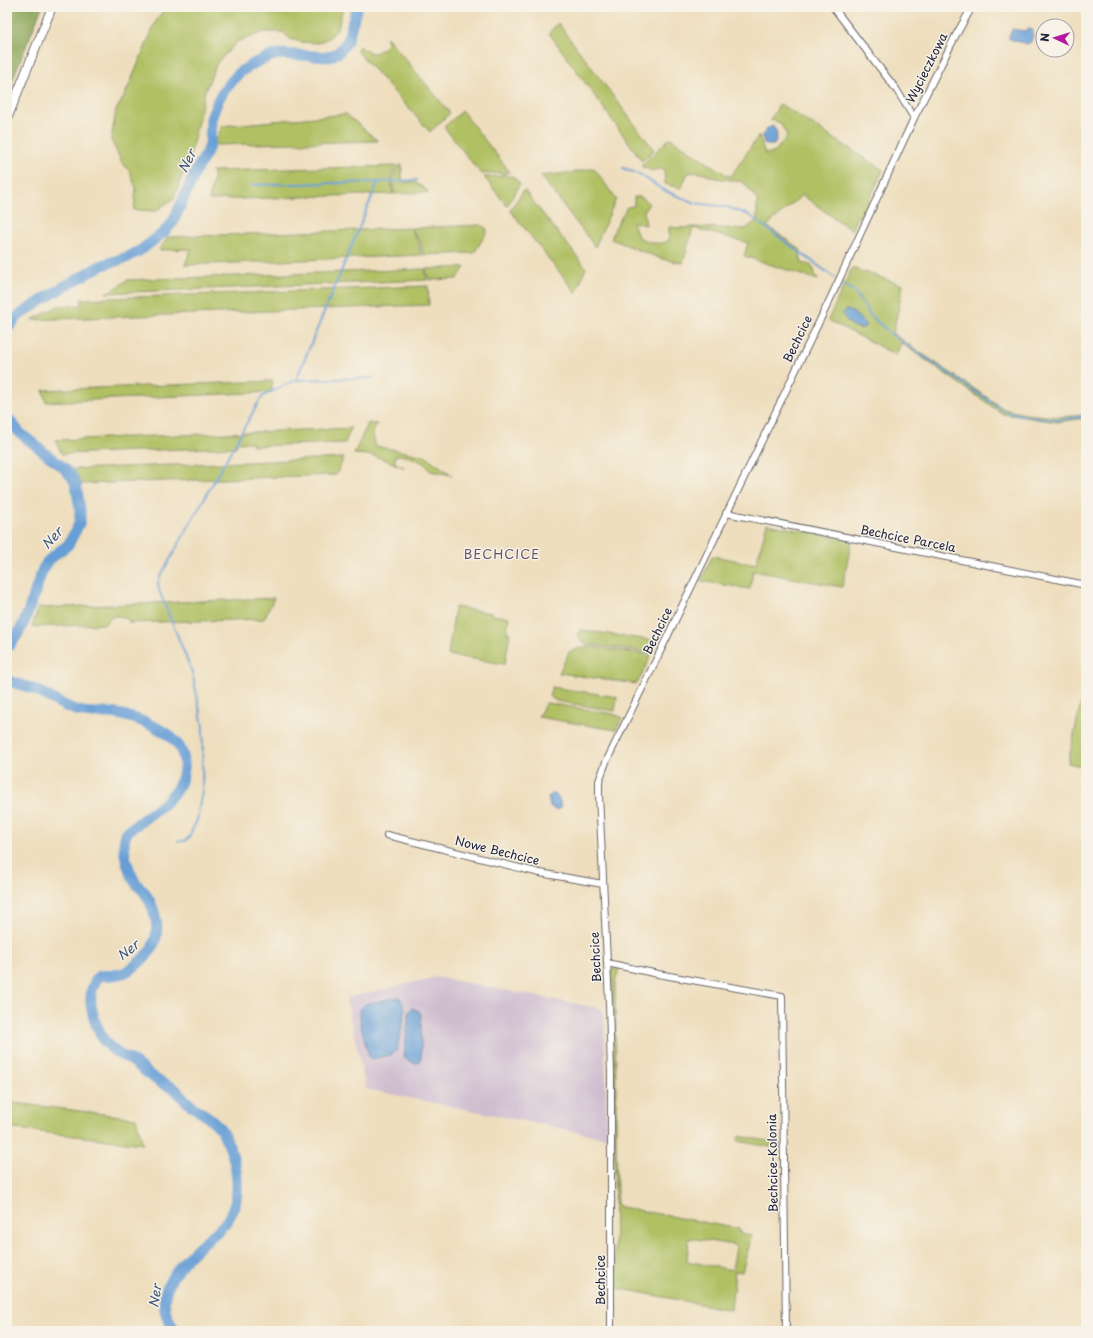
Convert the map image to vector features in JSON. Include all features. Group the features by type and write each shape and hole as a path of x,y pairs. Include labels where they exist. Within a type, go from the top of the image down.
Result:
{"main road":[{"path":"7,119 52,7"}],"street":[{"path":"833,7 896,89 914,118"},
{"name":"Wycieczkowa","path":"914,118 926,97 956,35 972,7"},
{"name":"Bechcice","path":"611,1331 611,1065 599,781 602,769 832,295 914,118"},
{"name":"Bechcice Parcela","path":"726,514 1086,585"},
{"name":"Nowe Bechcice","path":"387,835 540,873 603,884"},
{"name":"Bechcice-Kolonia","path":"607,963 658,974 782,996 786,1331"}],"shaded area":[{"path":"436,977 598,1008 602,1011 604,1015 607,1138 366,1089 346,998"}],"green space":[{"path":"7,7 42,7 10,86 7,84"},
{"path":"166,7 343,7 338,28 329,38 318,43 301,42 290,39 283,32 264,32 237,42 217,63 205,91 191,152 174,198 156,211 134,210 136,188 130,172 121,161 111,140 116,110 124,97 157,19"},
{"path":"558,23 654,150 642,161 549,33"},
{"path":"387,37 450,113 430,132 357,51 359,46 370,53 376,53 387,45"},
{"path":"780,104 883,170 861,217 858,215 851,230 802,195 767,226 801,250 800,256 802,263 811,265 818,280 744,256 748,243 693,228 683,263 662,259 611,239 615,228 627,207 634,206 634,197 643,198 649,204 644,211 646,225 633,222 638,237 653,243 669,241 669,227 745,229 755,222 757,219 757,199 743,182 716,178 698,172 688,173 681,188 665,184 664,170 659,169 652,171 641,166 670,138 728,176 731,176 759,135 765,154 775,152 787,136 779,123 770,120"},
{"path":"462,111 510,172 505,172 506,176 513,176 520,184 507,206 484,177 502,176 502,173 481,174 444,127"},
{"path":"346,114 378,141 214,145 222,126"},
{"path":"402,165 402,180 404,180 404,182 415,182 429,192 394,194 394,176 399,166"},
{"path":"397,166 391,179 393,194 209,200 214,179 212,171"},
{"path":"594,168 616,199 595,247 541,176"},
{"path":"524,190 586,268 576,293 510,210"},
{"path":"481,225 487,229 487,232 474,253 423,255 421,244 411,228"},
{"path":"410,228 419,244 421,255 185,265 191,249 159,250 168,237"},
{"path":"465,267 457,279 429,280 426,269"},
{"path":"852,268 903,285 893,334 1004,409 1025,414 1057,417 1086,415 1086,418 1057,422 1003,414 901,343 896,355 828,320","holes":["846,310 853,312 865,324 865,326 861,329 850,324 843,314"]},
{"path":"425,269 427,280 106,293 119,286 126,280"},
{"path":"428,286 429,305 32,320 58,306 82,305 81,299"},
{"path":"273,381 271,392 46,402 43,390"},
{"path":"368,423 377,424 374,430 374,440 376,446 425,456 452,475 430,471 421,461 407,456 395,456 395,463 404,467 374,456 354,454"},
{"path":"351,428 345,443 253,446 252,442 237,443 236,447 62,454 55,440"},
{"path":"344,458 336,475 81,484 73,469"},
{"path":"767,524 852,540 842,587 753,571 750,589 701,581 712,556 756,564"},
{"path":"274,598 264,619 129,623 129,620 116,616 110,618 105,624 32,627 38,608"},
{"path":"455,607 509,617 507,633 510,633 505,664 448,655"},
{"path":"581,628 581,630 658,640 652,653 587,644 581,640 578,635"},
{"path":"586,646 651,656 637,684 559,673 569,652"},
{"path":"1086,679 1086,767 1068,763"},
{"path":"552,687 617,697 615,711 556,701 549,696"},
{"path":"547,703 613,714 622,718 616,730 538,717"},
{"path":"614,968 619,968 615,983 617,1205 739,1229 739,1233 752,1235 742,1272 735,1271 731,1310 617,1288 615,1281 611,971","holes":["689,1238 734,1245 736,1247 732,1270 687,1261"]},
{"path":"7,1102 136,1118 143,1144 7,1128"},
{"path":"739,1136 779,1143 780,1149 738,1141"}],"water":[{"path":"1012,29 1024,31 1029,29 1032,30 1033,36 1031,42 1027,44 1009,39"},
{"path":"773,126 777,133 776,140 774,145 767,145 764,143 763,136 766,129"},
{"path":"846,310 856,315 865,324 865,327 858,328 849,323 843,314"},
{"path":"555,794 559,799 561,805 560,809 555,810 550,806 548,797"},
{"path":"398,997 401,999 405,1010 397,1050 391,1055 371,1059 369,1057 360,1021 360,1009 365,1004"},
{"path":"412,1008 419,1011 421,1015 421,1057 419,1062 415,1064 404,1057 409,1012"}],"waterway":[{"name":"Ner","path":"7,329 18,316 50,295 100,266 128,257 141,250 163,233 173,222 196,171 206,154 210,144 211,119 218,100 228,85 240,72 268,57 280,54 329,57 339,52 347,42 357,7"},
{"path":"623,168 641,175 663,190 695,203 727,207 749,215 835,278"},
{"path":"296,380 378,182 417,180"},
{"path":"252,185 378,182"},
{"path":"840,282 855,292 870,315 892,335 1004,411 1025,416 1058,420 1086,416"},
{"path":"178,841 185,841 189,837 197,820 202,791 203,726 192,672 159,590 159,579 263,396 295,380 373,378"},
{"name":"Ner","path":"7,417 20,433 64,468 72,477 76,485 80,509 80,521 76,530 68,545 48,561 43,569 25,620 20,630 7,648"},
{"name":"Ner","path":"7,680 36,690 73,709 86,713 117,714 154,726 175,741 183,758 184,769 182,778 174,793 162,805 129,830 124,841 125,856 132,877 145,893 153,909 155,917 157,926 151,950 135,966 126,972 117,975 99,976 91,993 92,1011 96,1024 106,1043 117,1053 131,1060 156,1080 176,1090 193,1107 215,1123 221,1130 229,1145 235,1166 237,1177 236,1199 233,1210 226,1223 194,1251 185,1261 169,1283 165,1294 164,1306 168,1319 176,1331"}],"district":[{"name":"BECHCICE","path":"502,554"}]}
